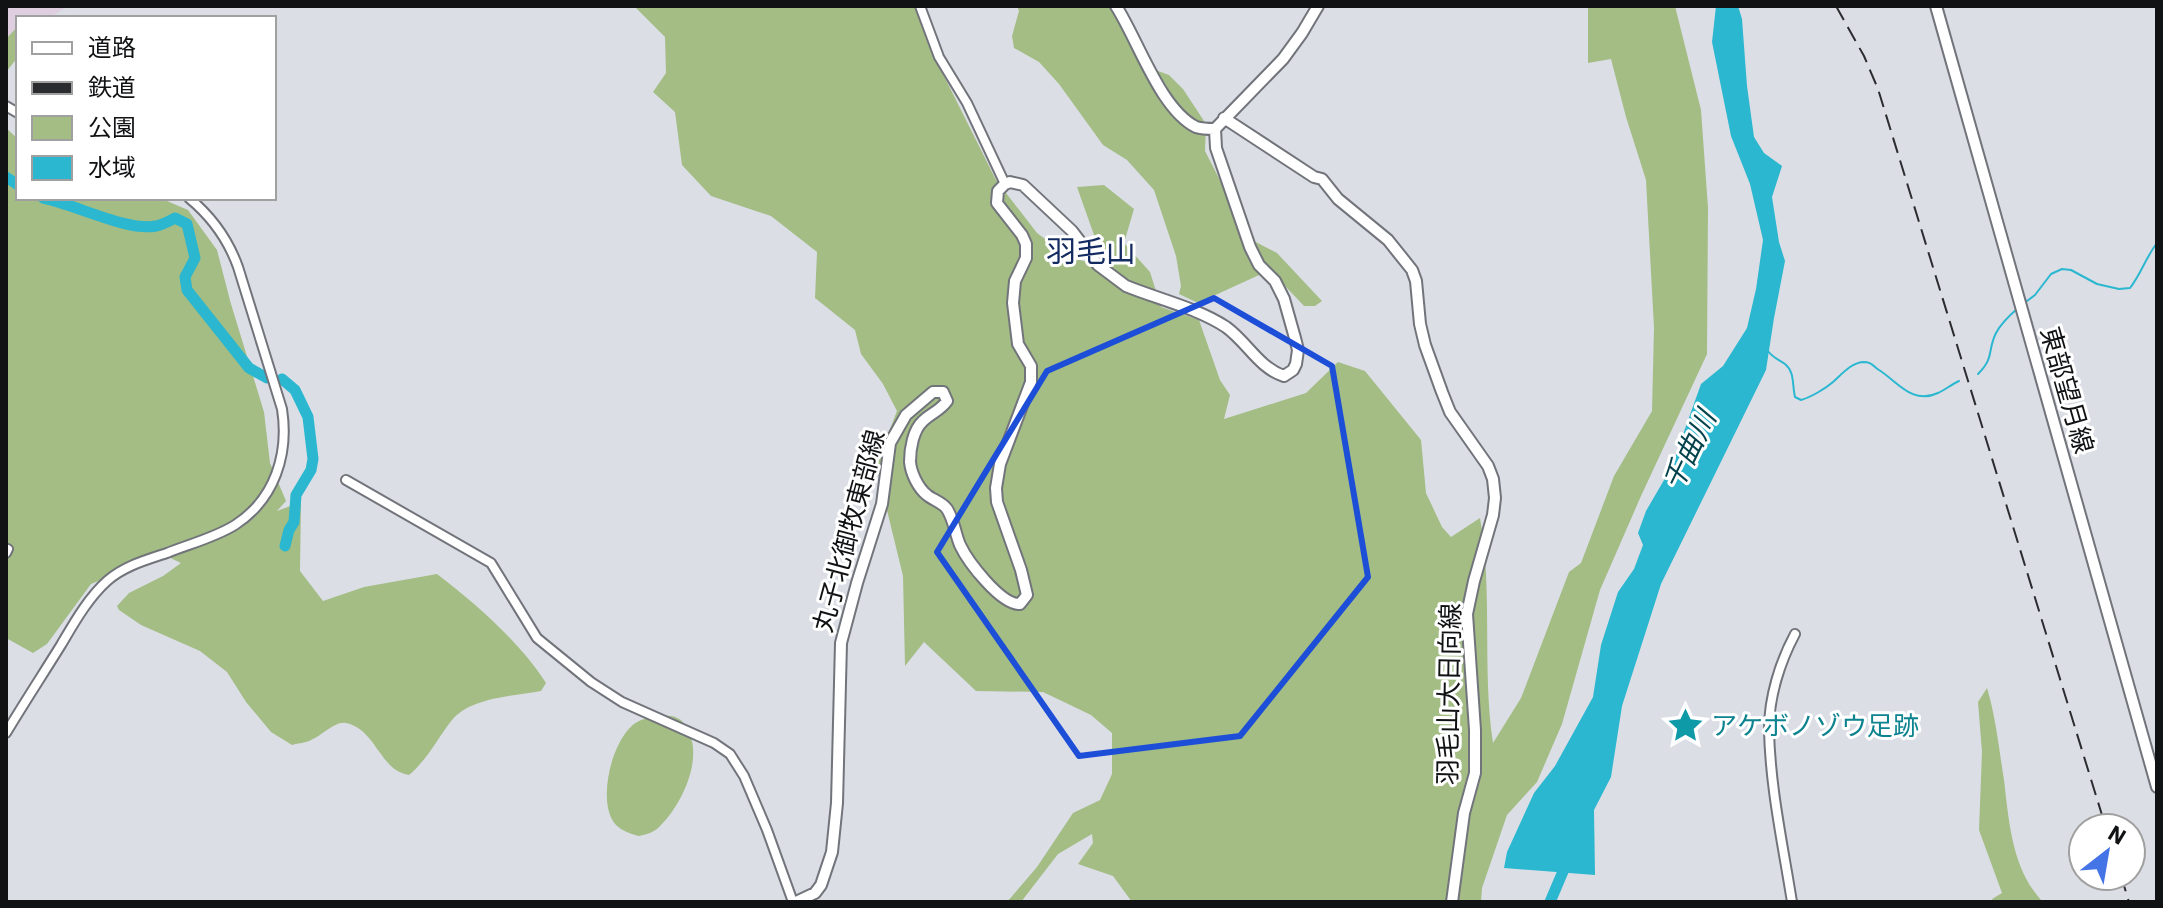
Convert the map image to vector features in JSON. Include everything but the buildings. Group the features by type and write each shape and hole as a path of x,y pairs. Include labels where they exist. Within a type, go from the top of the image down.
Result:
{"main road":[{"path":"1116,6 1153,77 1177,112 1200,129 1215,129"},
{"path":"1005,184 1016,182 1030,191 1072,231 1098,265 1113,278 1126,286 1217,321 1272,371 1284,376 1296,364 1298,350 1295,338 1275,281 1259,265 1250,247 1216,148 1215,129 1283,59 1318,6"},
{"name":"東部望月線","path":"1936,6 2157,787"},
{"name":"羽毛山大日向線","path":"1224,118 1314,177 1322,179 1338,199 1388,240 1412,270 1425,345 1442,392 1450,412 1488,466 1493,479 1493,515 1467,614 1475,773 1464,813 1452,902"},
{"name":"丸子北御牧東部線","path":"794,902 815,893 821,885 832,852 837,803 841,643 882,504 890,443 906,415 933,392 943,392 947,401 921,422 916,430 910,458 912,472 925,494 946,508 966,555 1001,596 1016,605 1024,601 1027,595 996,496 1000,464 1031,382 1031,366 1018,344 1013,303 1015,281 1026,258 1026,244 997,203 998,191 1005,184"}],"street":[{"path":"920,6 939,57 967,103 1005,184"},
{"path":"6,733 75,621 105,582 132,565 217,535 235,525 257,507 277,474 284,448 282,409 238,267 231,247 215,224 191,200"},
{"path":"346,480 491,563 537,638 591,682 622,702 714,743 730,754 750,790 794,902"},
{"path":"1792,902 1769,728 1777,677 1795,634"}],"highlighted area":[{"path":"1214,298 1332,366 1368,577 1240,736 1079,756 937,552 1047,371"}],"shaded area":[{"path":"6,6 68,6 52,16 16,16 16,44 6,52"}],"green space":[{"path":"634,6 915,6 928,44 996,180 1037,233 1071,258 1088,262 1094,235 1077,187 1104,185 1134,209 1124,243 1150,272 1161,307 1199,320 1220,380 1230,395 1224,419 1306,393 1338,362 1365,371 1421,440 1426,493 1442,527 1451,537 1480,518 1486,573 1488,687 1493,743 1521,698 1569,572 1581,563 1614,476 1652,411 1654,328 1646,180 1611,59 1588,63 1588,6 1675,6 1701,110 1708,208 1707,354 1600,590 1562,724 1537,782 1507,815 1482,888 1481,902 1132,902 1113,876 1078,864 1093,843 1092,834 1058,854 1021,902 1007,902 1037,867 1073,813 1100,800 1112,774 1112,733 1091,715 1043,692 976,691 924,642 905,666 903,576 876,465 897,411 883,384 861,354 855,330 815,298 817,252 771,216 711,196 682,165 675,112 653,92 666,73 665,37"},
{"path":"1017,6 1111,6 1139,64 1169,75 1183,89 1206,124 1205,151 1250,239 1277,253 1322,301 1315,306 1304,306 1270,270 1198,303 1179,294 1181,286 1176,256 1154,190 1127,160 1103,145 1059,84 1039,62 1014,48 1012,36 1019,11"},
{"path":"16,28 16,60 6,72 6,39"},
{"path":"6,128 16,137 16,200 165,200 188,210 217,250 264,412 270,463 286,501 277,511 301,502 300,571 323,601 364,587 437,574 510,638 546,683 541,691 481,702 460,712 409,775 391,766 364,733 346,723 337,724 309,741 292,745 271,732 246,702 227,672 200,651 141,625 119,610 117,606 129,593 181,563 162,554 91,584 47,644 33,653 6,638"},
{"path":"1987,688 2014,845 2025,875 2043,902 1994,902 1992,899 2002,893 1979,830 1982,752 1978,702"},
{"path":"673,716 683,722 691,738 692,765 684,792 669,816 656,829 639,836 616,825 610,815 607,786 621,739 639,721"}],"water":[{"path":"1716,6 1738,6 1754,137 1764,153 1782,166 1772,197 1785,261 1766,370 1661,584 1622,706 1611,777 1594,810 1595,875 1504,868 1507,852 1534,793 1555,766 1593,697 1601,645 1618,592 1634,569 1643,545 1638,533 1646,511 1671,468 1701,384 1723,366 1747,328 1763,240 1750,184 1731,136 1712,42"}],"waterway":[{"path":"6,177 16,184"},
{"path":"52,200 131,225 156,226 175,218 187,224 195,258 185,277 187,290 249,368 267,378"},
{"path":"2023,304 2035,295 2051,274 2062,269 2071,270 2097,284 2130,288 2157,243"},
{"path":"1978,374 1987,363 1998,329 2018,308"},
{"path":"1768,351 1788,367 1795,397 1801,400 1863,362 1872,364 1906,390 1920,396 1938,393 1959,381"},
{"path":"282,379 295,390 308,417 313,459 311,470 296,495 294,522 285,546"},
{"name":"千曲川","path":"1550,902 1567,862"}],"railway":[{"path":"1836,6 1864,56 1878,89 2101,812"},
{"path":"2126,892 2129,902"}],"place":[{"name":"アケボノゾウ足跡","path":"1685,726"}],"district":[{"name":"羽毛山","path":"1091,252"}]}
